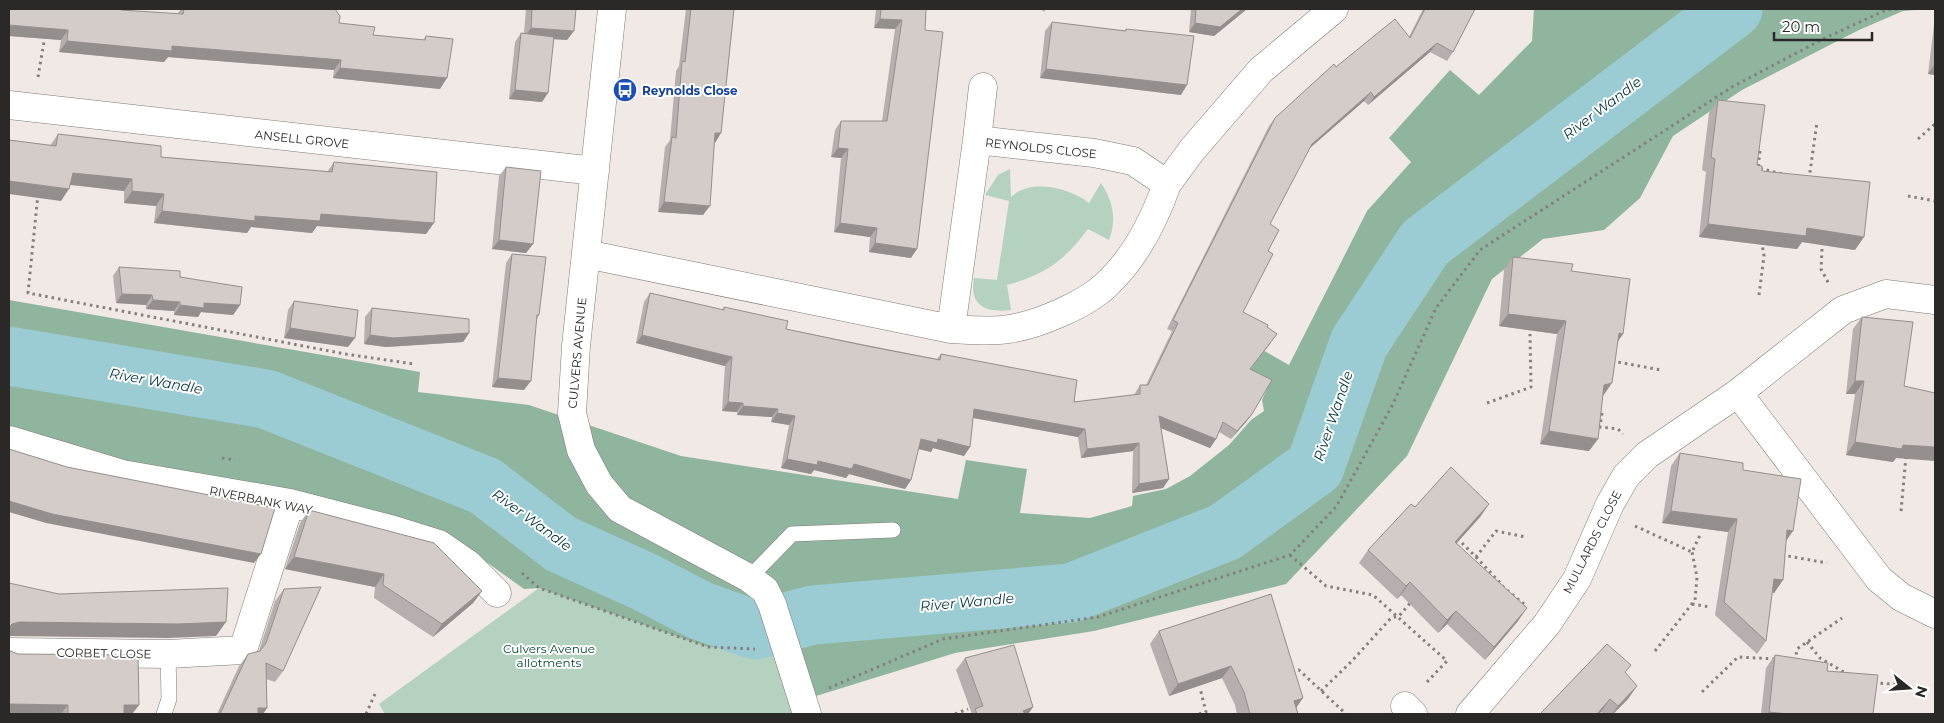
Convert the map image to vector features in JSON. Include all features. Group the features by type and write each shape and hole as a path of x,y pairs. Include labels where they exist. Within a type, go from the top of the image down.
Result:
{"street":[{"name":"CULVERS AVENUE","path":"612,9 586,254 572,413 581,450 599,484 620,509 749,578 765,590 772,604 805,707"},
{"path":"586,254 951,329 1009,329 1044,319 1082,301 1106,286 1148,229 1167,184 1192,150 1261,70 1334,9"},
{"path":"977,140 983,87"},
{"name":"ANSELL GROVE","path":"21,106 595,171"},
{"name":"REYNOLDS CLOSE","path":"951,329 977,140 1094,153 1133,161 1167,184"},
{"name":"MULLARDS CLOSE","path":"1470,714 1547,624 1577,578 1606,514 1626,476 1647,455 1680,430 1738,394 1843,310 1886,294 1935,300"},
{"path":"1738,394 1879,579 1901,596 1935,614"},
{"name":"RIVERBANK WAY","path":"9,440 122,474 290,503 439,544 468,564 498,593"},
{"path":"168,654 242,650 290,503"},
{"name":"CORBET CLOSE","path":"9,652 168,654"}],"lane":[{"path":"749,578 792,534 893,530"},
{"name":"CORBET CLOSE","path":"164,714 169,698 168,654"}],"path":[{"path":"805,707 943,639 1098,616 1290,555 1336,507 1392,406 1436,308 1480,250 1732,87 1825,38 1886,10 1899,9"},
{"path":"21,106 46,28"},
{"path":"1801,178 1809,181 1817,122"},
{"path":"1918,139 1935,124"},
{"path":"1760,151 1758,168 1792,176"},
{"path":"39,189 28,293 345,354 414,364"},
{"path":"1908,196 1935,201"},
{"path":"1759,295 1764,256 1762,244"},
{"path":"1487,403 1531,387 1530,334"},
{"path":"1604,360 1661,370"},
{"path":"1602,413 1600,427 1618,429 1647,455"},
{"path":"1901,511 1906,453"},
{"path":"1606,514 1692,552"},
{"path":"1476,557 1496,531 1526,537"},
{"path":"1655,650 1695,600 1697,577 1692,552 1701,533"},
{"path":"1462,543 1503,586 1547,624"},
{"path":"1778,554 1832,564"},
{"path":"1290,555 1326,586 1373,595 1399,616 1447,661 1409,710"},
{"path":"1498,591 1503,586"},
{"path":"1321,691 1351,662 1391,618 1399,616 1414,599"},
{"path":"1692,604 1710,607"},
{"path":"1794,670 1797,649 1842,618"},
{"path":"1808,642 1820,658 1837,670 1848,674 1846,680"},
{"path":"1702,692 1738,657 1796,660"},
{"path":"1285,674 1300,670 1346,714"},
{"path":"1872,682 1901,686 1914,685"},
{"path":"1198,714 1206,712 1200,688"},
{"path":"366,714 374,694"},
{"path":"955,714 968,709"}],"green space":[{"path":"1534,9 1928,9 1903,11 1859,30 1742,90 1673,136 1640,198 1604,230 1543,239 1492,279 1407,456 1286,584 1094,631 955,653 803,700 784,642 770,649 708,647 539,588 524,589 453,538 155,472 9,432 9,300 420,372 418,392 529,405 681,456 958,499 966,460 1027,469 1020,513 1090,518 1132,506 1133,496 1166,489 1190,476 1229,445 1251,420 1264,411 1262,400 1267,389 1246,375 1259,348 1289,365 1367,211 1411,162 1389,138 1450,70 1479,95 1532,41"},
{"path":"1010,169 1011,197 1019,191 1029,188 1050,187 1071,193 1089,203 1101,183 1111,203 1113,225 1109,240 1088,229 1071,250 1053,265 1033,276 1007,285 1011,310 1002,311 987,309 982,306 974,296 973,288 974,278 997,280 1009,201 985,195 998,175"},
{"name":"Culvers Avenue allotments","path":"539,588 623,616 784,642 807,714 385,714 379,704"}],"building":[{"path":"9,9 121,9 183,14 184,9 335,9 340,16 339,23 375,27 373,35 425,40 426,36 453,39 447,78 340,68 341,60 172,46 172,51 67,41 68,30 9,25"},
{"path":"532,9 576,9 574,31 531,28"},
{"path":"691,9 734,9 721,133 715,133 710,206 664,202 672,137 676,138 682,61 685,62"},
{"path":"881,9 926,9 925,30 943,32 917,249 875,243 877,228 840,223 848,149 838,148 841,121 887,121 902,20 880,19"},
{"path":"1196,9 1242,9 1220,27 1195,23"},
{"path":"1425,9 1475,9 1453,52 1437,43 1374,97 1371,92 1312,144 1270,224 1279,230 1268,251 1273,254 1243,312 1268,325 1267,327 1277,334 1250,369 1272,380 1252,414 1237,431 1223,422 1216,439 1159,416 1169,479 1139,484 1139,443 1087,449 1085,429 974,409 970,447 938,439 937,443 921,439 911,480 854,464 852,469 818,461 817,465 787,459 795,416 777,413 778,409 743,406 743,403 728,402 732,357 642,335 650,293 724,310 724,307 788,321 786,329 867,346 940,360 941,354 1077,380 1074,402 1140,394 1140,385 1148,385 1178,323 1173,320 1275,118 1334,64 1336,67 1395,19 1410,38"},
{"path":"1052,22 1126,31 1126,29 1194,36 1187,85 1046,69"},
{"path":"521,33 554,37 548,93 515,90"},
{"path":"1718,100 1765,105 1757,165 1762,166 1762,171 1870,182 1864,237 1807,228 1806,236 1708,224 1715,159 1711,157"},
{"path":"58,134 161,146 161,157 332,172 334,162 437,172 434,223 321,214 320,221 255,216 255,221 162,211 164,194 132,191 132,179 73,173 69,189 9,181 9,140 56,146"},
{"path":"506,167 541,171 533,244 499,240"},
{"path":"512,254 546,257 539,315 537,315 531,381 498,378"},
{"path":"1513,257 1573,264 1571,271 1630,279 1623,334 1619,333 1612,383 1604,385 1598,439 1549,431 1566,321 1508,314"},
{"path":"119,267 180,271 180,277 242,287 240,305 204,303 204,308 180,305 180,302 153,300 152,295 122,294"},
{"path":"294,301 358,310 355,338 290,328"},
{"path":"372,308 469,319 469,333 393,338 370,335"},
{"path":"1862,317 1913,322 1904,386 1935,393 1935,447 1903,445 1902,449 1855,442 1864,381 1855,381"},
{"path":"9,449 67,467 275,508 261,554 52,514 9,501"},
{"path":"1680,453 1743,463 1743,470 1801,479 1793,531 1787,530 1783,580 1774,579 1766,641 1724,602 1737,519 1671,511"},
{"path":"1451,467 1489,504 1455,542 1527,608 1494,647 1456,611 1447,620 1410,582 1406,586 1368,550 1411,504 1415,507"},
{"path":"309,510 434,543 482,591 442,624 383,585 384,574 294,557"},
{"path":"9,583 59,594 228,588 226,622 178,624 19,622 9,627"},
{"path":"321,587 283,671 266,663 267,708 258,708 258,714 220,714 248,654 260,651 266,643 284,589"},
{"path":"1271,594 1303,698 1294,701 1298,714 1250,714 1244,692 1231,666 1178,684 1159,631"},
{"path":"1607,644 1631,665 1625,672 1637,686 1618,706 1610,699 1597,714 1542,714 1541,713"},
{"path":"1014,645 1033,707 1023,711 1025,714 977,714 975,709 983,706 965,658"},
{"path":"9,649 18,654 138,655 139,705 124,705 124,714 68,714 68,705 9,704"},
{"path":"1775,655 1828,663 1827,671 1878,675 1873,714 1788,714 1769,712"}],"waterway":[{"name":"River Wandle","path":"9,356 266,399 485,486 561,544 645,582 699,610 755,630 813,615 1071,593 1225,532 1315,467 1359,343 1425,243 1733,9"}],"place":[{"name":"Reynolds Close","path":"625,90"}]}
